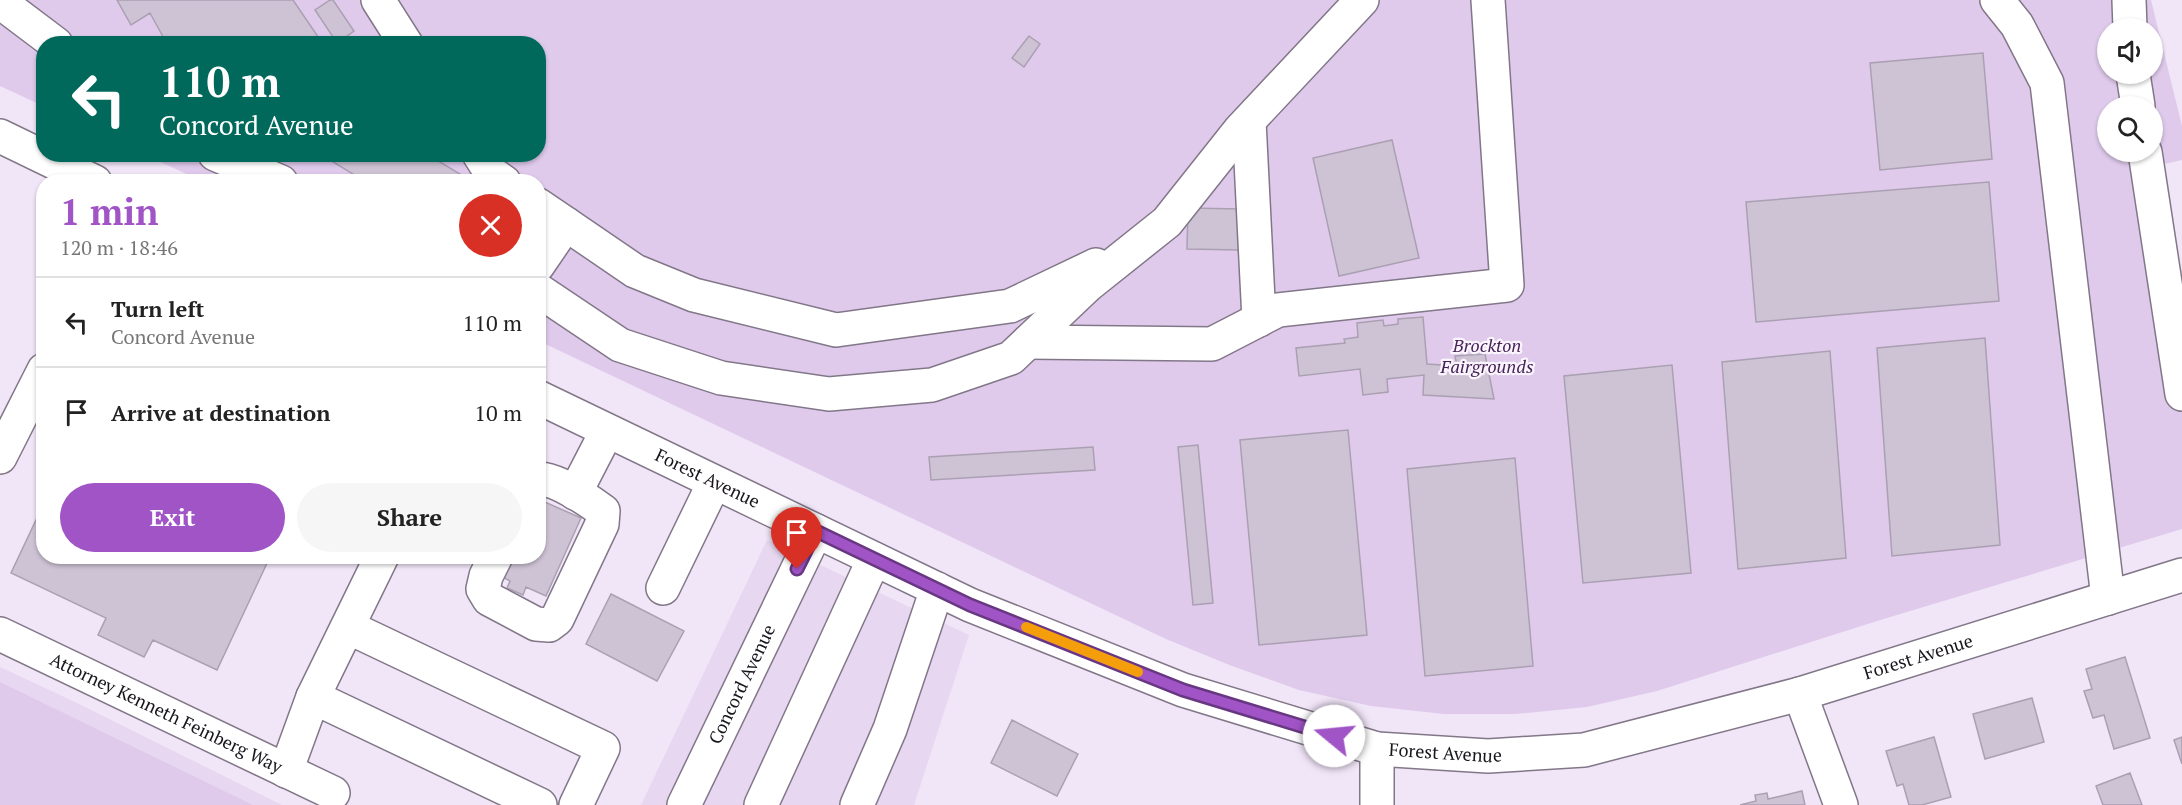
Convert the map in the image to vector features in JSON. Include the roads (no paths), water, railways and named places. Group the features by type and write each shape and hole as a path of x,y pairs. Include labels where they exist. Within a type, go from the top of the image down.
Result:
{"street":[{"path":"1,0 3,4 45,36"},
{"path":"378,0 401,36"},
{"path":"546,295 620,345 721,378 829,394 932,385 1011,358 1088,285 1167,222 1249,121 1362,0"},
{"path":"1028,342 1212,344 1278,310 1506,285 1488,0"},
{"path":"1996,0 2017,25 2047,83 2108,598"},
{"path":"2129,0 2130,18"},
{"path":"1249,121 1259,320"},
{"path":"0,136 36,153"},
{"path":"54,162 78,174"},
{"path":"234,162 262,174"},
{"path":"2147,162 2182,394"},
{"path":"546,210 635,271 694,295 836,330 1010,306 1141,243"},
{"path":"546,253 566,224"},
{"path":"0,457 36,391"},
{"name":"Forest Avenue","path":"546,401 970,605 1183,690 1377,749 1488,756 1584,750 1800,694 2182,575"},
{"path":"575,493 607,431"},
{"path":"492,564 483,589 489,599 536,624 549,625 557,619 602,524 603,511 575,493 546,479"},
{"path":"663,588 714,483"},
{"name":"Concord Avenue","path":"684,805 816,531"},
{"path":"761,805 874,559"},
{"path":"286,771 313,697 378,564"},
{"path":"857,805 890,729 937,589"},
{"path":"348,627 603,748 576,805"},
{"name":"Attorney Kenneth Feinberg Way","path":"0,634 333,793"},
{"path":"1800,694 1840,805"},
{"path":"313,697 540,805"},
{"path":"1377,749 1377,805"}],"park label":[{"name":"Brockton Fairgrounds","path":"1487,356"}]}
